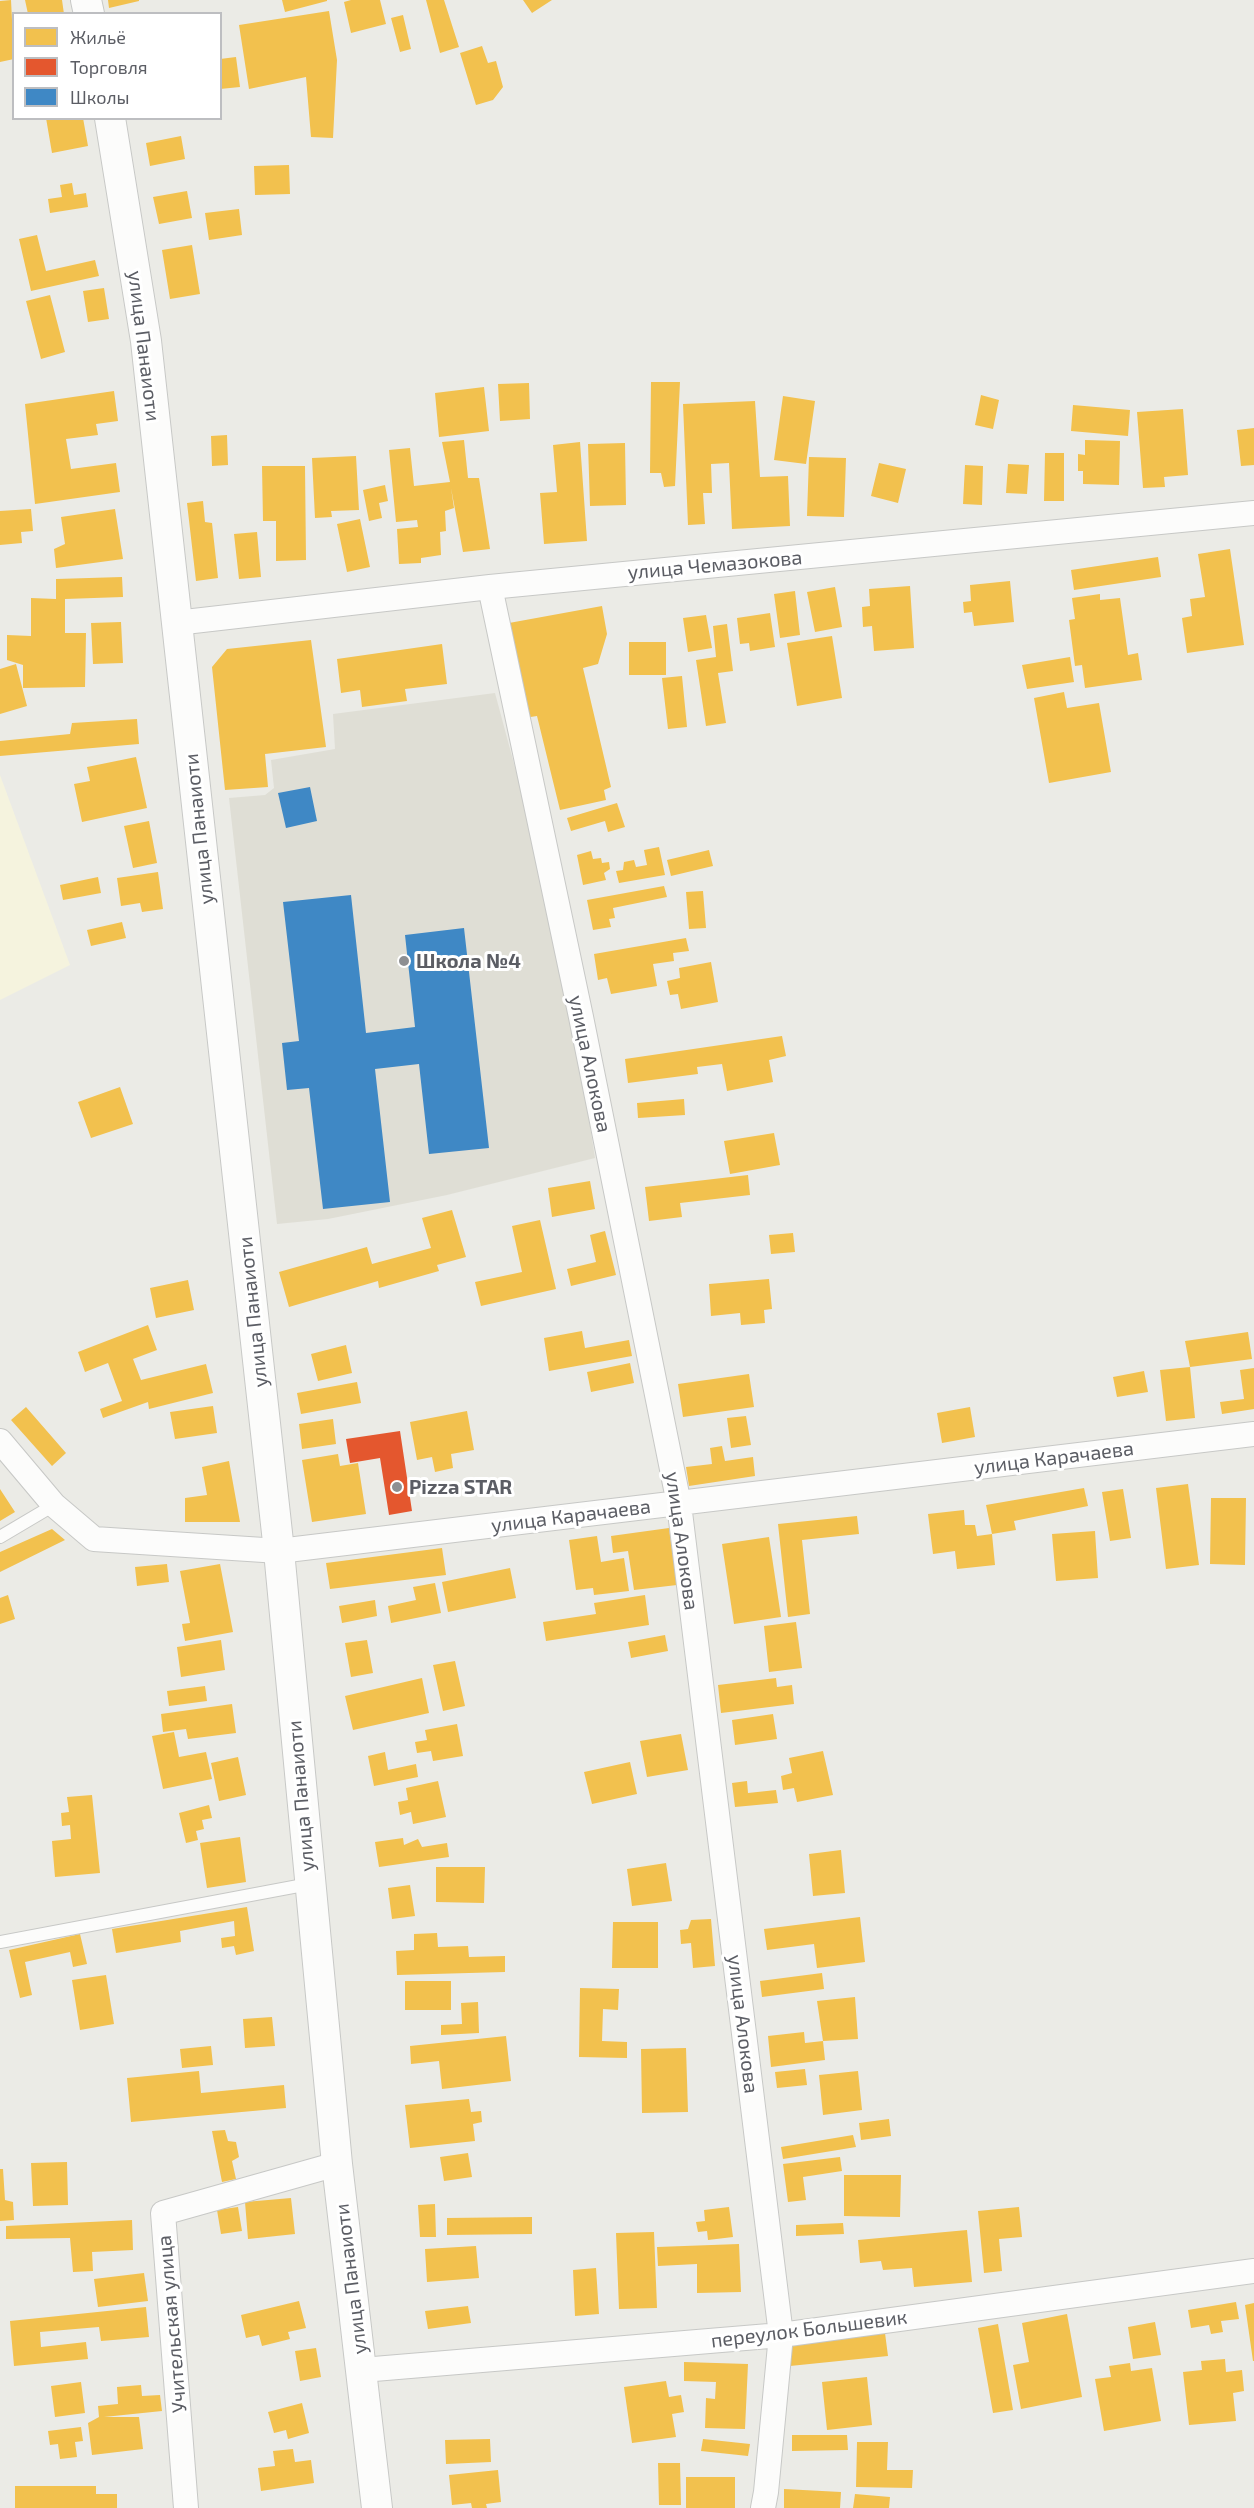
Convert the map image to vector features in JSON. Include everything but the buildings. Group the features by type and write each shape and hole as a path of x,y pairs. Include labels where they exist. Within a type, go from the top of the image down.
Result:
{"street":[{"name":"улица Панаиоти","path":"110,120 146,341 279,1551 337,2164 377,2508"},
{"name":"улица Чемазокова","path":"176,623 490,587 1254,513"},
{"name":"улица Алокова","path":"490,587 581,1017 679,1503 781,2335 763,2508"},
{"name":"улица Карачаева","path":"0,1441 54,1504 94,1539 279,1551 1254,1434"},
{"name":"Учительская улица","path":"186,2508 163,2213 337,2164"},
{"name":"переулок Большевик","path":"362,2370 781,2335 1254,2271"}],"lane":[{"path":"0,1537 54,1504"},
{"path":"0,1942 309,1884"}],"shaded area":[{"name":"Школа №4","path":"495,693 543,872 578,1049 595,1158 447,1195 328,1219 277,1224 229,798 265,795 274,788 271,760 335,749 333,714"},
{"path":"0,775 70,965 0,1000"}],"place":[{"name":"Школа №4","path":"404,961"},
{"name":"Pizza STAR","path":"397,1487"}]}
